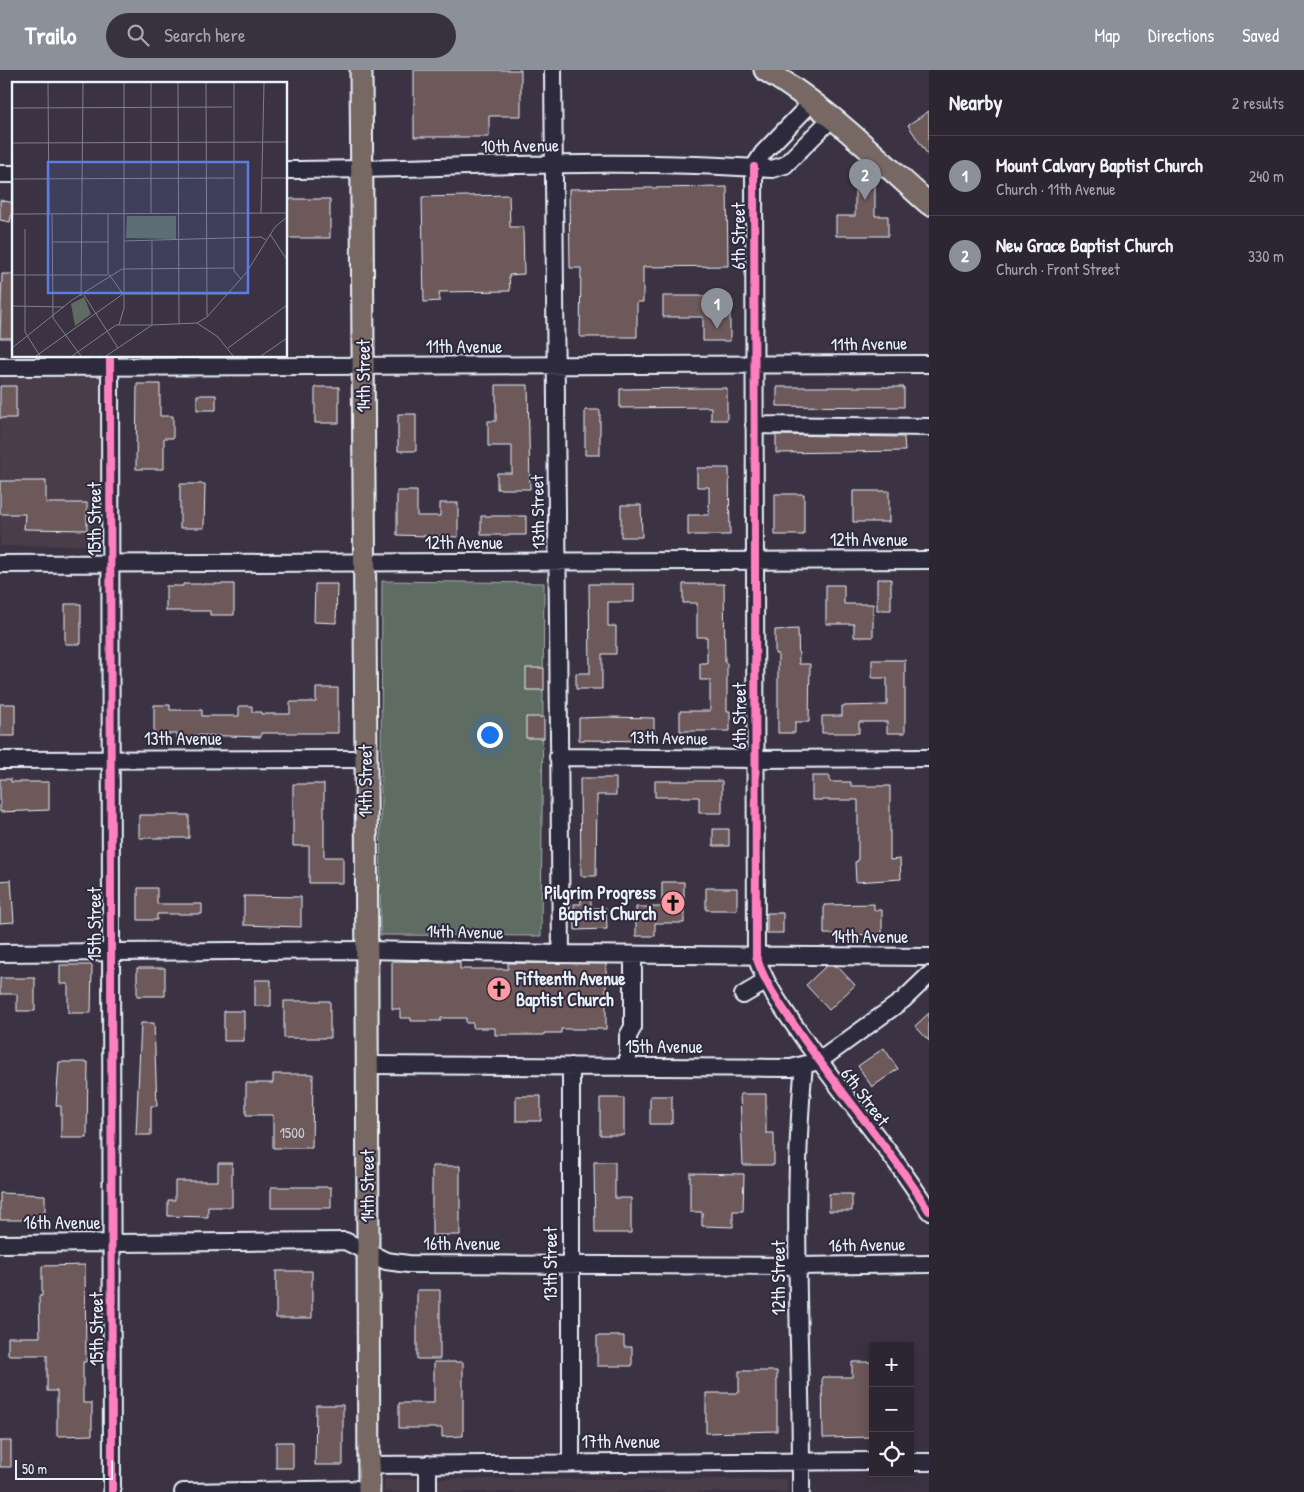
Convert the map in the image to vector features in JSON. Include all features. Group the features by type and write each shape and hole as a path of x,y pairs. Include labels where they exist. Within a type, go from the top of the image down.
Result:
{"main road":[{"name":"14th Street","path":"361,70 369,1490"},
{"path":"765,70 788,84 832,118 929,204"}],"street":[{"name":"13th Street","path":"553,70 559,563 558,757 561,954"},
{"path":"754,167 763,154 812,102"},
{"name":"10th Avenue","path":"288,170 363,170 555,164 772,168 785,165 832,118"},
{"name":"6th Street","path":"754,167 753,366 756,560 754,759 756,956 765,982 812,1063 894,1161 929,1211"},
{"name":"11th Avenue","path":"0,367 110,362 364,367 929,364"},
{"name":"15th Street","path":"110,362 112,1492"},
{"path":"754,426 929,427"},
{"name":"12th Avenue","path":"0,564 365,564 929,560"},
{"name":"13th Avenue","path":"558,757 929,758"},
{"name":"13th Avenue","path":"0,760 366,759"},
{"name":"14th Avenue","path":"0,953 365,950 633,955 929,957"},
{"path":"633,955 633,1027 639,1036 634,1067"},
{"name":"15th Avenue","path":"367,1065 791,1068 812,1063 903,1000 929,975"},
{"path":"744,995 765,982"},
{"name":"12th Street","path":"801,1492 798,1266 800,1105 812,1063"},
{"name":"13th Street","path":"570,1066 571,1462"},
{"name":"16th Avenue","path":"0,1244 345,1241 386,1261 408,1264 798,1266 929,1264"},
{"name":"17th Avenue","path":"369,1465 869,1461"},
{"path":"914,1462 929,1462"},
{"path":"428,1464 428,1492"},
{"path":"183,1492 369,1490"}],"shaded area":[{"path":"0,372 100,372 101,545 0,546"},
{"path":"385,1479 787,1479 787,1492 384,1492"}],"green space":[{"path":"382,581 544,583 541,936 380,935"}],"building":[{"path":"414,70 521,70 521,116 489,116 489,137 414,137"},
{"path":"929,111 929,157 908,125"},
{"path":"855,183 875,183 875,216 888,216 888,236 836,236 836,216 855,216"},
{"path":"727,187 728,266 643,267 643,302 637,302 637,337 580,337 581,268 570,268 569,189"},
{"path":"509,195 510,227 523,227 524,274 509,275 510,291 439,292 440,301 424,302 422,197"},
{"path":"288,199 330,199 330,238 288,238"},
{"path":"0,200 12,203 10,222 0,220"},
{"path":"2,274 12,274 12,338 0,338"},
{"path":"663,296 730,296 730,341 703,341 703,317 663,317"},
{"path":"137,384 160,384 160,416 173,416 173,438 164,438 164,469 136,469"},
{"path":"496,385 528,385 530,489 497,489 497,473 512,473 512,446 488,446 488,421 496,421"},
{"path":"0,386 16,386 16,418 0,418"},
{"path":"315,387 339,387 339,423 315,423"},
{"path":"777,387 904,387 904,407 777,406"},
{"path":"727,388 727,420 711,420 711,407 620,408 620,389"},
{"path":"197,395 216,395 216,410 197,410"},
{"path":"585,410 600,410 600,455 585,455"},
{"path":"398,414 416,414 416,451 398,451"},
{"path":"776,435 904,437 905,451 776,453"},
{"path":"697,468 729,468 730,535 688,535 688,515 709,515 709,487 697,487"},
{"path":"0,481 46,481 46,503 87,503 87,530 24,529 25,514 0,514"},
{"path":"180,484 205,484 204,528 180,528"},
{"path":"397,491 417,491 417,516 440,516 440,503 458,503 458,537 397,535"},
{"path":"853,491 889,491 889,522 853,522"},
{"path":"775,494 804,494 804,535 775,535"},
{"path":"621,505 641,505 642,537 621,537"},
{"path":"481,516 526,516 526,535 481,535"},
{"path":"877,579 891,579 891,610 877,610"},
{"path":"183,584 234,584 234,615 210,615 210,611 166,611 166,586 183,586"},
{"path":"315,584 337,584 336,623 314,622"},
{"path":"589,584 634,584 634,602 608,602 608,626 616,626 616,654 602,654 602,689 576,689 576,673 590,673"},
{"path":"683,584 724,584 725,663 727,663 727,711 730,711 730,731 680,731 680,711 710,711 710,680 700,680 700,663 707,663 707,637 697,637 697,603 683,603"},
{"path":"826,585 844,585 844,604 873,604 873,637 854,637 854,624 826,624"},
{"path":"65,604 81,604 81,644 65,644"},
{"path":"798,629 799,664 810,664 809,722 795,722 795,733 778,733 778,654 775,654 775,630"},
{"path":"872,660 905,660 905,733 887,733 887,722 859,722 859,733 822,733 822,716 842,716 842,706 887,705 887,678 872,678"},
{"path":"526,668 544,668 544,690 526,690"},
{"path":"316,688 338,688 338,733 261,733 261,737 194,735 194,738 177,738 177,734 154,734 154,705 170,705 170,710 202,710 202,716 239,716 239,706 252,706 252,712 261,712 261,714 290,714 290,702 316,702"},
{"path":"0,704 15,704 15,736 0,736"},
{"path":"526,717 544,717 544,738 526,738"},
{"path":"579,718 654,718 654,741 579,740"},
{"path":"812,776 830,776 830,782 851,782 851,786 890,786 890,860 900,859 901,879 856,882 858,800 812,800"},
{"path":"580,778 616,778 616,795 597,795 596,876 581,876"},
{"path":"0,779 11,779 11,782 49,782 49,810 0,812"},
{"path":"655,781 722,781 722,813 699,813 699,797 655,797"},
{"path":"293,784 324,784 324,857 343,857 343,883 309,883 309,846 293,846"},
{"path":"139,815 189,815 189,838 139,838"},
{"path":"713,829 729,829 729,846 713,846"},
{"path":"11,880 14,922 0,923 0,881"},
{"path":"662,882 684,882 684,923 655,923 655,936 636,936 636,907 662,907"},
{"path":"138,888 157,888 157,904 202,904 202,914 157,914 157,920 138,920"},
{"path":"706,888 737,888 737,910 706,910"},
{"path":"244,896 301,897 301,927 244,925"},
{"path":"581,898 591,898 591,908 606,908 607,929 575,930 574,904 581,904"},
{"path":"874,904 874,910 882,910 882,935 824,934 824,905"},
{"path":"767,913 783,913 783,933 767,933"},
{"name":"Fifteenth Avenue Baptist Church","path":"392,961 460,962 460,969 508,969 508,963 606,964 606,1029 561,1029 561,1033 544,1033 544,1035 495,1035 495,1028 473,1028 473,1023 466,1023 466,1018 441,1018 441,1021 411,1021 411,1018 400,1018 400,1009 392,1009"},
{"path":"60,965 92,965 91,1013 68,1013 68,984 60,984"},
{"path":"826,966 837,966 855,985 829,1010 806,985"},
{"path":"137,968 165,968 165,996 137,996"},
{"path":"0,978 35,978 35,1011 17,1011 17,994 0,994"},
{"path":"255,980 271,980 271,1006 255,1006"},
{"path":"284,1001 330,1001 330,1038 284,1038"},
{"path":"224,1011 244,1011 244,1041 224,1041"},
{"path":"929,1013 929,1041 915,1026"},
{"path":"141,1023 154,1023 157,1106 151,1106 151,1135 136,1135"},
{"path":"884,1048 898,1069 872,1087 858,1066"},
{"path":"59,1062 88,1062 87,1138 61,1138 61,1106 56,1106"},
{"path":"273,1074 313,1074 312,1148 273,1148 273,1115 246,1115 246,1083 273,1083"},
{"path":"740,1094 766,1094 766,1133 774,1133 774,1165 743,1165"},
{"path":"516,1096 541,1096 541,1121 516,1121"},
{"path":"650,1096 672,1096 672,1124 650,1124"},
{"path":"600,1098 624,1098 624,1135 600,1135"},
{"path":"594,1162 615,1162 615,1198 631,1198 631,1233 595,1233"},
{"path":"218,1163 232,1163 232,1207 208,1207 208,1217 168,1216 168,1200 175,1200 175,1181 218,1181"},
{"path":"432,1166 460,1166 460,1235 432,1235"},
{"path":"690,1173 744,1174 743,1211 733,1211 733,1227 702,1226 702,1212 690,1212"},
{"path":"271,1187 331,1187 331,1208 271,1208"},
{"path":"0,1193 45,1195 45,1220 0,1220"},
{"path":"829,1194 852,1194 852,1211 829,1211"},
{"path":"85,1265 86,1362 83,1362 83,1403 92,1403 92,1435 57,1436 57,1391 47,1391 47,1355 8,1355 8,1337 40,1337 39,1296 42,1296 42,1266"},
{"path":"276,1271 312,1271 312,1318 276,1318"},
{"path":"417,1290 440,1290 440,1359 417,1359"},
{"path":"597,1336 624,1336 624,1347 632,1347 632,1366 597,1366"},
{"path":"434,1362 463,1362 463,1436 442,1437 442,1428 399,1428 399,1403 434,1403"},
{"path":"852,1362 869,1362 869,1437 823,1438 822,1377 852,1377"},
{"path":"739,1371 777,1371 777,1431 706,1433 706,1393 739,1393"},
{"path":"316,1405 343,1405 343,1465 315,1465"},
{"path":"0,1441 11,1441 11,1467 0,1467"},
{"path":"276,1442 293,1442 293,1468 276,1468"}],"cycle path":[{"path":"754,167 756,956 769,986 786,1014 898,1165 929,1211"},
{"path":"110,358 112,1492"}],"place":[{"name":"New Grace Baptist Church","path":"865,200"},
{"name":"Mount Calvary Baptist Church","path":"717,329"},
{"name":"Pilgrim Progress Baptist Church","path":"673,903"},
{"name":"Fifteenth Avenue Baptist Church","path":"499,989"}]}
